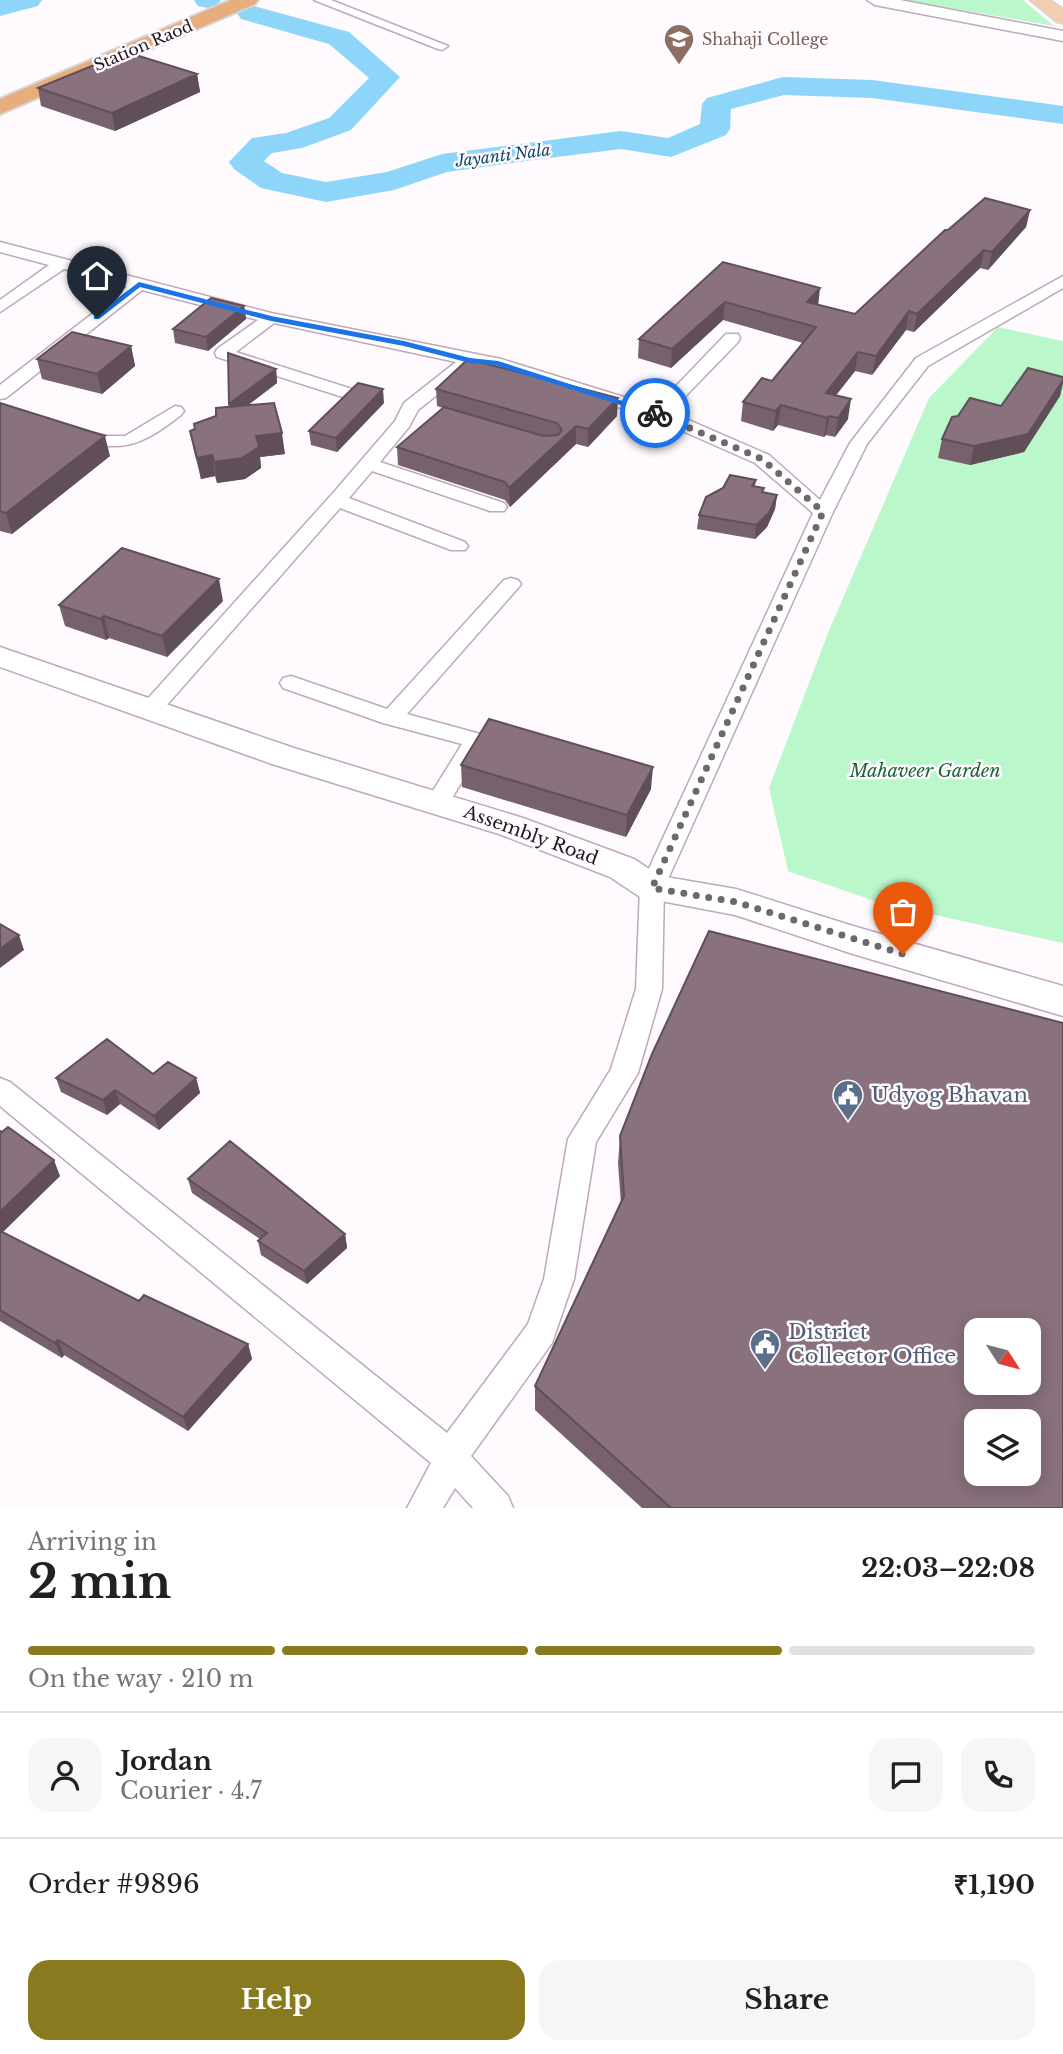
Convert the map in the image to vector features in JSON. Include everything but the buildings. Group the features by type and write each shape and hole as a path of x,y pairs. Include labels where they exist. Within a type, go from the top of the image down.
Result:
{"highway":[{"path":"0,100 231,0"},
{"name":"Station Raod","path":"0,107 248,0"}],"main road":[{"path":"1039,0 1063,18"}],"street":[{"path":"320,0 442,46"},
{"path":"875,0 1063,36"},
{"path":"0,247 271,318 495,363 659,414 762,459 823,512"},
{"path":"0,307 63,263"},
{"path":"424,1508 445,1474 450,1457 541,1332 559,1279 582,1139 624,1073 649,989 652,888 823,512 859,443 922,362 1063,281"},
{"path":"0,394 139,285"},
{"path":"271,318 223,353 349,394"},
{"path":"659,414 732,338"},
{"path":"151,709 226,629 368,464 403,423 410,407 470,360"},
{"path":"410,407 435,414"},
{"path":"64,431 103,443 123,444 143,435 175,411"},
{"path":"368,464 497,507"},
{"path":"337,500 458,546"},
{"path":"391,718 511,584"},
{"name":"Assembly Road","path":"0,657 283,756 511,826 622,868 652,888 736,902 853,940 1063,1001"},
{"path":"291,683 391,718 477,740 438,802"},
{"path":"0,1090 450,1457 496,1508"}],"green space":[{"path":"903,0 1023,0 1054,26"},
{"name":"Mahaveer Garden","path":"998,327 1063,341 1063,943 880,903 788,871 769,788 828,633 929,398"}],"waterway":[{"name":"Jayanti Nala","path":"0,8 29,0"},
{"name":"Jayanti Nala","path":"250,13 339,38 386,77 340,124 291,142 263,145 245,162 272,181 326,192 394,180 442,163 541,150 621,140 671,148 715,129 717,104 783,86 872,89 1063,115"}],"way so far":[{"path":"655,413 762,459 823,512 652,888 736,902 903,954"}],"place":[{"name":"Shahaji College","path":"679,66"},
{"name":"Udyog Bhavan","path":"848,1122"},
{"name":"District Collector Office","path":"765,1371"}],"route":[{"path":"97,318 139,285 271,318 495,363 655,413"}]}
